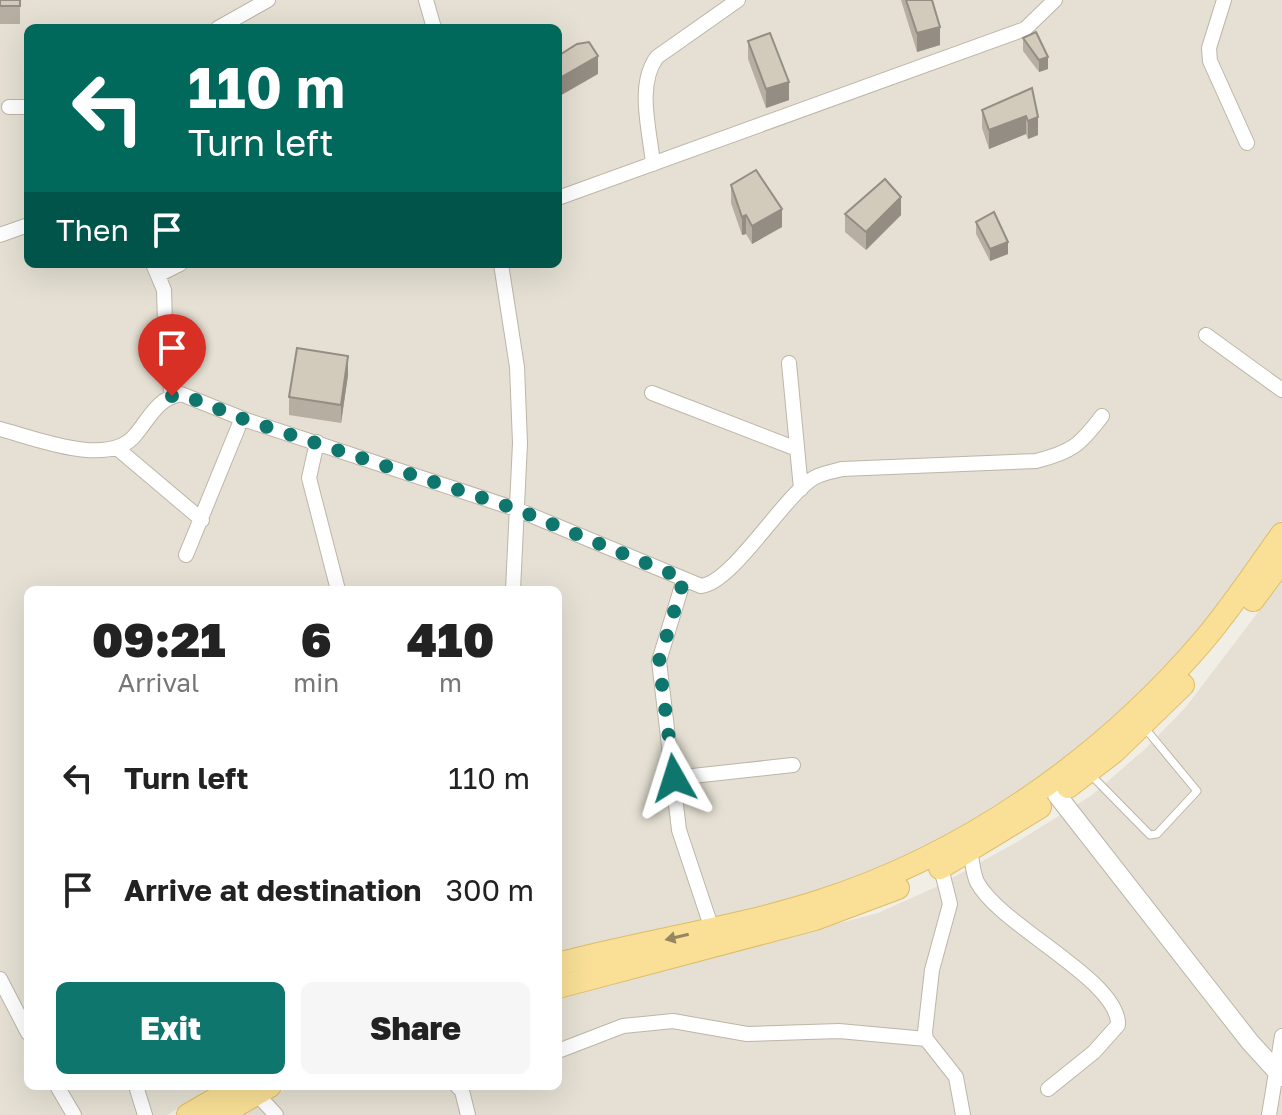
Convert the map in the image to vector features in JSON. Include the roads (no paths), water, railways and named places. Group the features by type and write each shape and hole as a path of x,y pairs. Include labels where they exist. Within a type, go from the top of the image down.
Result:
{"main road":[{"path":"562,963 817,903 899,872 1046,786 1106,738 1155,693 1211,630 1282,534"},
{"path":"562,986 815,919 871,900 970,851 1057,795 1142,726 1218,646 1282,561"},
{"path":"188,1115 250,1090"},
{"path":"220,1115 252,1090"}],"street":[{"path":"426,0 433,24"},
{"path":"653,164 646,102 650,66 657,57 738,0"},
{"path":"562,197 1025,29 1055,0"},
{"path":"1224,0 1209,48 1210,61 1247,143"},
{"path":"224,24 258,2"},
{"path":"9,107 24,107"},
{"path":"0,235 24,226"},
{"path":"502,268 517,367 520,443 513,586"},
{"path":"157,269 172,396"},
{"path":"1206,335 1282,390"},
{"path":"789,363 801,489"},
{"path":"652,393 797,449"},
{"path":"0,429 103,452 118,449 134,438 158,405 181,394 246,420 516,509 701,586 719,580 801,489 823,474 842,469 1036,461 1066,454 1083,442 1102,416"},
{"path":"186,555 240,423 246,420"},
{"path":"317,442 309,478 337,586"},
{"path":"118,449 202,520"},
{"path":"684,579 659,661 679,830 712,929"},
{"path":"674,778 793,765"},
{"path":"1057,795 1250,1042 1280,1074"},
{"path":"970,851 977,881 1001,909 1099,988 1119,1015 1118,1025 1094,1052 1048,1089"},
{"path":"941,868 950,904 932,970 926,1039 956,1077 963,1115"},
{"path":"0,979 24,1025"},
{"path":"562,1049 623,1026 673,1021 747,1034 839,1031 926,1039"},
{"path":"1269,1115 1280,1074 1282,1036"},
{"path":"59,1090 74,1115"},
{"path":"137,1090 145,1115"},
{"path":"257,1090 276,1115"},
{"path":"462,1090 468,1115"}],"lane":[{"path":"1088,772 1150,835 1157,834 1197,791 1142,726"}]}
